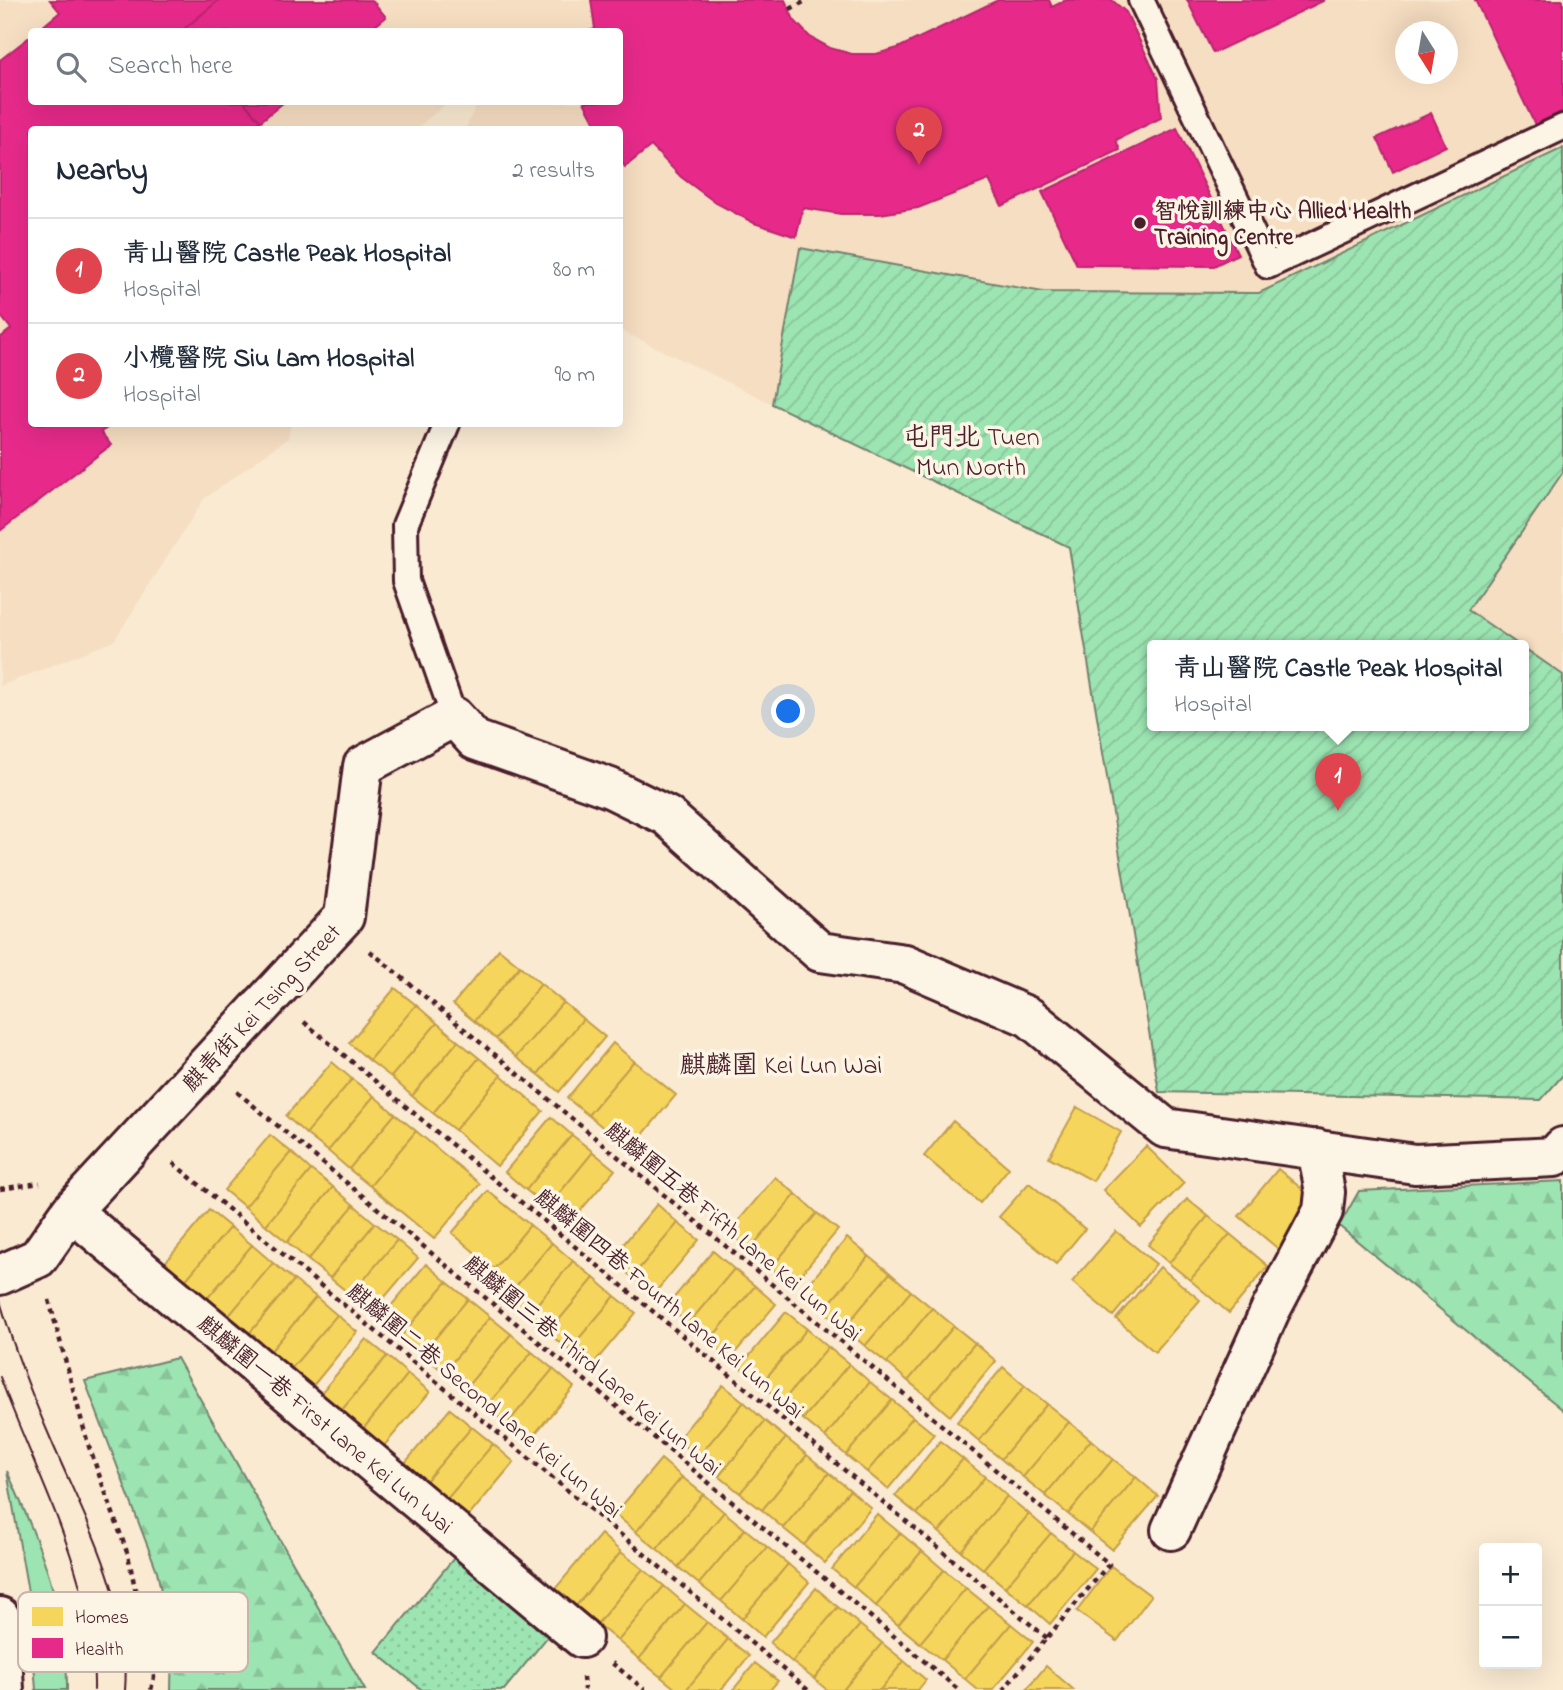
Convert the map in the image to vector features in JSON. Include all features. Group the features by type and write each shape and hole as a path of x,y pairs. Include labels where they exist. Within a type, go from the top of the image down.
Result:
{"street":[{"name":"麒青街 Kei Tsing Street","path":"38,1258 71,1211 344,917 363,765 454,717"},
{"path":"454,717 475,740 610,788 667,816 820,952 905,964 1029,1017 1165,1128 1415,1164 1554,1157 1563,1147"},
{"path":"1171,1530 1270,1311 1322,1212 1325,1192 1317,1149"},
{"name":"麒麟圍一巷 First Lane Kei Lun Wai","path":"71,1211 582,1638"},
{"path":"0,1275 38,1258"},
{"path":"0,1617 4,1690"}],"lane":[{"path":"1141,0 1268,266 1563,127"},
{"path":"446,427 405,524 407,581 454,717"}],"path":[{"path":"790,9 808,0"},
{"name":"麒麟圍五巷 Fifth Lane Kei Lun Wai","path":"337,924 1109,1564 1047,1638"},
{"name":"麒麟圍四巷 Fourth Lane Kei Lun Wai","path":"271,995 1047,1638"},
{"name":"麒麟圍三巷 Third Lane Kei Lun Wai","path":"206,1066 959,1690"},
{"name":"麒麟圍二巷 Second Lane Kei Lun Wai","path":"140,1137 808,1690"},
{"path":"38,1258 88,1444 128,1555 136,1592"},
{"path":"1003,1690 1047,1638"},
{"path":"151,1690 153,1672"}],"shaded area":[{"path":"0,0 1563,0 1563,1075 1541,1100 1159,1092 1068,547 623,331 623,126 466,126 477,105 623,105 623,28 28,28 28,105 444,105 420,126 28,126 28,427 290,427 288,438 204,499 114,641 0,686"}],"green space":[{"path":"1563,148 1563,472 1468,610 1512,640 1147,640 1147,731 1529,731 1529,651 1563,675 1563,1075 1541,1100 1159,1092 1069,547 772,404 800,248 1043,292 1259,293"},
{"path":"1563,1181 1563,1410 1339,1226 1359,1191"},
{"path":"177,1358 365,1690 171,1690 171,1672 248,1672 248,1592 161,1592 157,1571 85,1381"},
{"path":"7,1471 40,1550 53,1592 28,1592"},
{"path":"454,1558 549,1635 504,1690 422,1690 376,1652"},
{"path":"35,1672 66,1672 67,1690 36,1690"}],"building: Homes":[{"path":"499,949 520,966 474,1021 453,1004"},
{"path":"520,966 541,984 496,1039 474,1021"},
{"path":"541,984 563,1002 516,1057 496,1039"},
{"path":"395,988 416,1005 369,1060 349,1043"},
{"path":"563,1002 583,1019 538,1074 516,1057"},
{"path":"416,1005 437,1023 391,1077 369,1060"},
{"path":"583,1019 605,1037 559,1092 538,1074"},
{"path":"437,1023 458,1041 412,1096 391,1077"},
{"path":"458,1041 479,1058 433,1113 412,1096"},
{"path":"613,1043 634,1061 588,1115 567,1098"},
{"path":"479,1058 501,1075 455,1130 433,1113"},
{"path":"634,1061 676,1095 630,1150 588,1115"},
{"path":"332,1062 352,1079 306,1134 286,1116"},
{"path":"501,1075 543,1111 497,1166 455,1130"},
{"path":"352,1079 374,1096 328,1151 306,1134"},
{"path":"374,1096 395,1114 349,1169 328,1151"},
{"path":"1077,1107 1121,1132 1093,1181 1049,1157"},
{"path":"395,1114 416,1131 370,1186 349,1169"},
{"path":"551,1117 572,1135 526,1190 505,1172"},
{"path":"953,1121 1009,1168 980,1203 924,1156"},
{"path":"416,1131 480,1184 434,1239 370,1186"},
{"path":"270,1135 291,1152 245,1207 224,1190"},
{"path":"572,1135 593,1152 548,1207 526,1190"},
{"path":"1146,1146 1184,1183 1141,1227 1103,1190"},
{"path":"291,1152 311,1170 266,1225 245,1207"},
{"path":"593,1152 615,1170 569,1224 548,1207"},
{"path":"1278,1169 1321,1205 1282,1252 1239,1216"},
{"path":"311,1170 333,1187 287,1242 266,1225"},
{"path":"775,1177 796,1194 750,1249 729,1232"},
{"path":"1029,1183 1085,1229 1056,1264 999,1217"},
{"path":"333,1187 354,1205 308,1260 287,1242"},
{"path":"488,1191 530,1225 494,1269 452,1233"},
{"path":"796,1194 817,1213 771,1268 750,1249"},
{"path":"1187,1199 1208,1216 1169,1263 1148,1245"},
{"path":"657,1204 678,1223 632,1277 611,1259"},
{"path":"354,1205 375,1223 330,1278 308,1260"},
{"path":"209,1210 230,1227 184,1282 163,1265"},
{"path":"817,1213 838,1230 792,1285 771,1268"},
{"path":"1208,1216 1230,1234 1190,1280 1169,1263"},
{"path":"375,1223 397,1240 351,1295 330,1278"},
{"path":"678,1223 699,1240 653,1295 632,1277"},
{"path":"530,1225 552,1243 506,1298 485,1280"},
{"path":"230,1227 252,1245 206,1300 184,1282"},
{"path":"1116,1231 1156,1264 1113,1316 1072,1282"},
{"path":"1230,1234 1268,1266 1229,1313 1190,1280"},
{"path":"847,1238 869,1256 823,1311 801,1293"},
{"path":"397,1240 418,1258 372,1312 351,1295"},
{"path":"552,1243 573,1261 527,1316 506,1298"},
{"path":"252,1245 273,1263 227,1318 206,1300"},
{"path":"713,1251 734,1269 688,1324 667,1306"},
{"path":"869,1256 890,1273 844,1328 823,1311"},
{"path":"573,1261 594,1278 548,1333 527,1316"},
{"path":"273,1263 294,1280 248,1335 227,1318"},
{"path":"426,1264 447,1282 401,1336 380,1319"},
{"path":"1160,1267 1200,1300 1155,1352 1116,1319"},
{"path":"734,1269 755,1286 709,1341 688,1324"},
{"path":"890,1273 911,1291 865,1346 844,1328"},
{"path":"594,1278 615,1296 569,1350 548,1333"},
{"path":"294,1280 316,1297 270,1352 248,1335"},
{"path":"447,1282 468,1299 422,1354 401,1336"},
{"path":"755,1286 776,1304 730,1359 709,1341"},
{"path":"911,1291 932,1308 887,1363 865,1346"},
{"path":"615,1296 636,1313 590,1368 569,1350"},
{"path":"316,1297 337,1315 290,1370 270,1352"},
{"path":"468,1299 490,1317 444,1372 422,1354"},
{"path":"932,1308 954,1326 908,1381 887,1363"},
{"path":"786,1312 807,1329 761,1384 740,1367"},
{"path":"337,1315 357,1332 312,1387 290,1370"},
{"path":"490,1317 511,1334 465,1389 444,1372"},
{"path":"954,1326 975,1343 929,1398 908,1381"},
{"path":"807,1329 828,1347 782,1402 761,1384"},
{"path":"511,1334 532,1352 486,1407 465,1389"},
{"path":"366,1339 387,1356 341,1411 320,1394"},
{"path":"975,1343 996,1361 950,1416 929,1398"},
{"path":"828,1347 849,1364 803,1419 782,1402"},
{"path":"532,1352 553,1369 507,1424 486,1407"},
{"path":"387,1356 408,1374 363,1429 341,1411"},
{"path":"849,1364 870,1382 825,1437 803,1419"},
{"path":"1003,1367 1025,1386 979,1441 957,1422"},
{"path":"553,1369 574,1387 528,1442 507,1424"},
{"path":"408,1374 430,1392 383,1447 363,1429"},
{"path":"870,1382 892,1400 846,1455 825,1437"},
{"path":"723,1385 744,1402 698,1457 677,1440"},
{"path":"1025,1386 1047,1404 1001,1459 979,1441"},
{"path":"892,1400 913,1417 867,1472 846,1455"},
{"path":"744,1402 765,1421 719,1476 698,1457"},
{"path":"1047,1404 1069,1422 1023,1477 1001,1459"},
{"path":"450,1409 472,1427 426,1481 404,1464"},
{"path":"913,1417 934,1434 888,1489 867,1472"},
{"path":"765,1421 786,1438 740,1493 719,1476"},
{"path":"1069,1422 1091,1440 1045,1495 1023,1477"},
{"path":"472,1427 493,1444 447,1499 426,1481"},
{"path":"786,1438 807,1455 762,1510 740,1493"},
{"path":"1091,1440 1113,1459 1068,1514 1045,1495"},
{"path":"940,1441 963,1459 917,1514 895,1496"},
{"path":"493,1444 514,1462 468,1517 447,1499"},
{"path":"807,1455 829,1473 783,1528 762,1510"},
{"path":"661,1459 682,1477 636,1532 615,1514"},
{"path":"963,1459 985,1477 939,1532 917,1514"},
{"path":"1113,1459 1136,1477 1090,1532 1068,1514"},
{"path":"829,1473 850,1490 804,1545 783,1528"},
{"path":"682,1477 703,1494 657,1549 636,1532"},
{"path":"985,1477 1007,1496 961,1551 939,1532"},
{"path":"1136,1477 1158,1496 1112,1550 1090,1532"},
{"path":"850,1490 871,1508 825,1563 804,1545"},
{"path":"703,1494 724,1512 678,1567 657,1549"},
{"path":"1007,1496 1029,1514 983,1569 961,1551"},
{"path":"724,1512 745,1529 699,1584 678,1567"},
{"path":"877,1514 900,1533 854,1587 832,1569"},
{"path":"1029,1514 1051,1533 1005,1587 983,1569"},
{"path":"745,1529 767,1547 721,1601 699,1584"},
{"path":"900,1533 922,1551 876,1606 854,1587"},
{"path":"1051,1533 1073,1551 1028,1605 1005,1587"},
{"path":"601,1534 621,1552 576,1606 555,1589"},
{"path":"767,1547 788,1564 742,1619 721,1601"},
{"path":"922,1551 944,1570 898,1625 876,1606"},
{"path":"1073,1551 1096,1569 1050,1624 1028,1605"},
{"path":"621,1552 643,1569 597,1624 576,1606"},
{"path":"788,1564 809,1582 763,1637 742,1619"},
{"path":"1111,1566 1151,1596 1117,1641 1077,1611"},
{"path":"643,1569 664,1586 618,1641 597,1624"},
{"path":"944,1570 966,1588 920,1643 898,1625"},
{"path":"664,1586 685,1604 639,1659 618,1641"},
{"path":"816,1588 838,1607 792,1662 770,1643"},
{"path":"966,1588 988,1606 942,1660 920,1643"},
{"path":"685,1604 707,1622 661,1677 639,1659"},
{"path":"988,1606 1011,1624 965,1679 942,1660"},
{"path":"838,1607 860,1625 814,1679 792,1662"},
{"path":"707,1622 728,1639 686,1690 677,1690 661,1677"},
{"path":"1011,1624 1033,1642 993,1690 978,1690 965,1679"},
{"path":"860,1625 882,1643 843,1690 827,1690 814,1679"},
{"path":"728,1639 749,1656 721,1690 686,1690"},
{"path":"882,1643 904,1661 880,1690 843,1690"},
{"path":"904,1661 926,1680 918,1690 880,1690"},
{"path":"755,1663 778,1681 770,1690 733,1690"},
{"path":"1046,1666 1074,1690 1026,1690"}],"building: Health":[{"path":"50,0 372,0 386,17 373,28 41,28 60,12"},
{"path":"50,0 219,0 185,28 41,28 60,12"},
{"path":"591,0 785,0 794,20 810,37 830,48 852,54 876,54 898,48 998,0 1049,0 1052,7 1066,0 1112,0 1126,12 1158,79 1161,118 1116,140 1120,150 1002,206 989,180 918,208 880,214 841,214 803,208 796,237 754,223 716,203 681,177 651,146 625,167 623,126 597,126 586,105 623,105 623,28 595,28"},
{"path":"1187,0 1325,0 1213,53"},
{"path":"1475,0 1563,0 1563,111 1535,125"},
{"path":"28,38 28,105 280,105 255,126 28,126 28,427 108,427 101,432 111,445 0,531 0,338 11,329 0,315 0,60"},
{"path":"28,38 28,105 247,105 260,121 254,126 28,126 28,427 108,427 101,432 111,445 0,531 0,338 11,329 0,315 0,60"},
{"path":"1431,113 1446,146 1393,172 1377,138"},
{"name":"智悅訓練中心 Allied Health Training Centre","path":"1177,128 1238,254 1214,266 1077,265 1042,192"}],"tram line":[{"path":"0,1301 30,1390 104,1562 114,1592"},
{"path":"0,1377 62,1530 81,1592"},
{"path":"93,1672 94,1690"},
{"path":"125,1672 125,1690"}],"place":[{"name":"小欖醫院 Siu Lam Hospital","path":"919,165"},
{"name":"智悅訓練中心 Allied Health Training Centre","path":"1140,223"},
{"name":"青山醫院 Castle Peak Hospital","path":"1338,811"}],"district":[{"name":"屯門北 Tuen Mun North","path":"971,450"},
{"name":"麒麟圍 Kei Lun Wai","path":"781,1064"}]}
